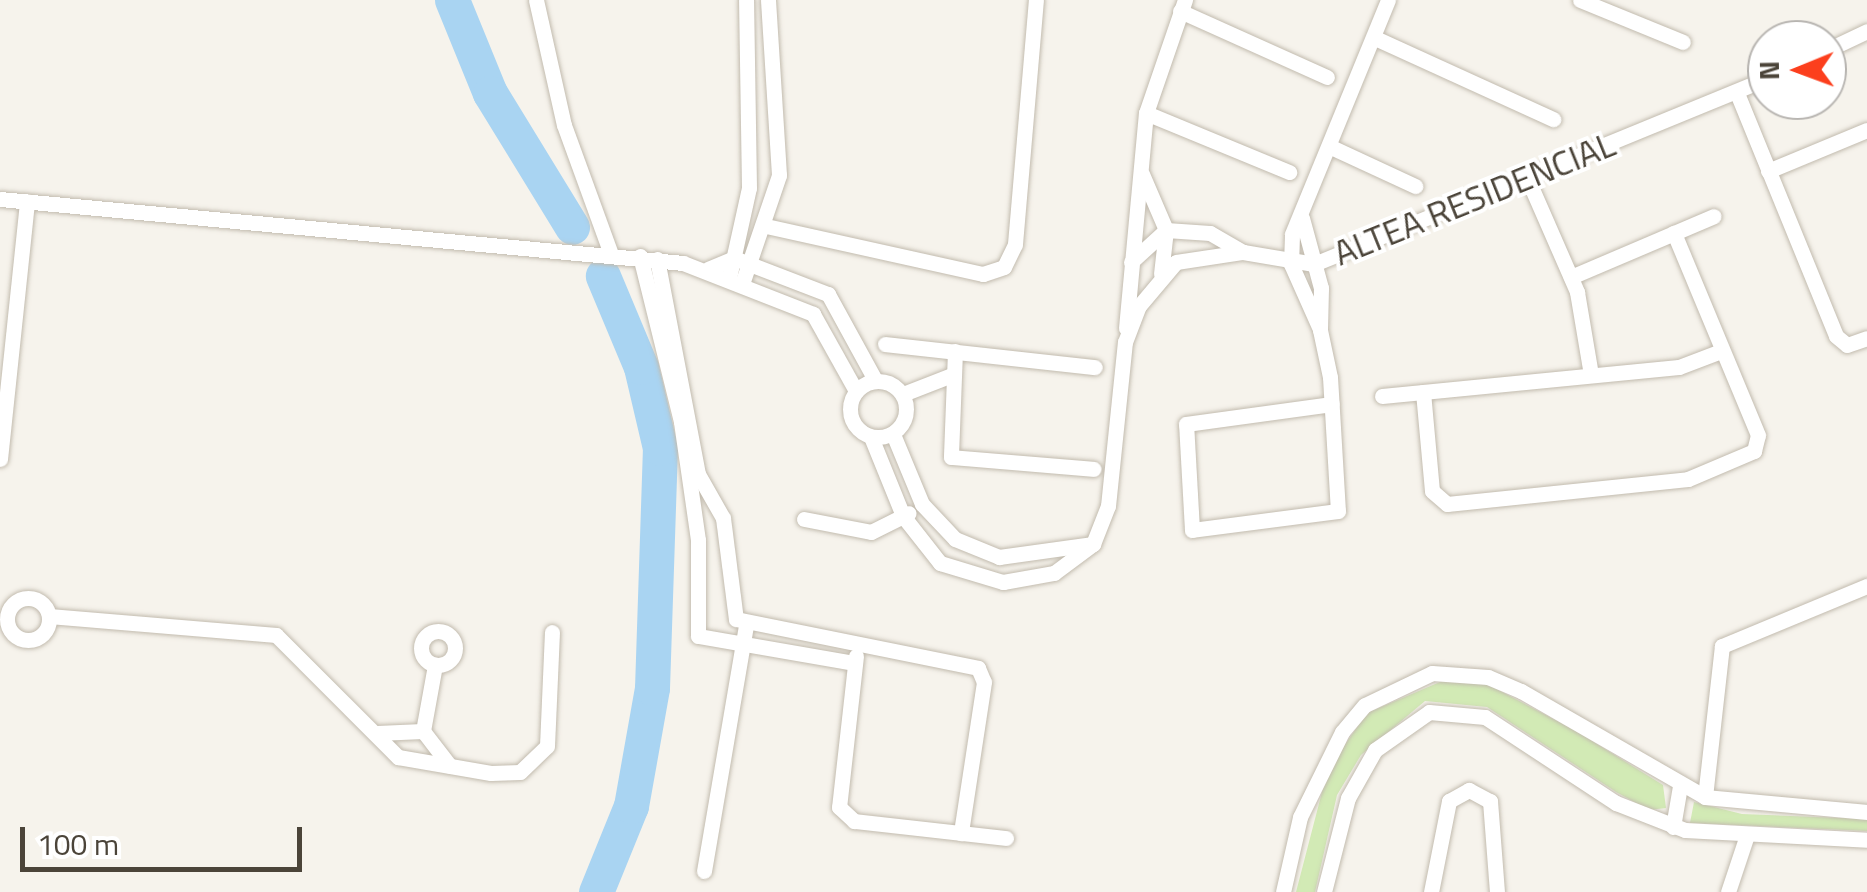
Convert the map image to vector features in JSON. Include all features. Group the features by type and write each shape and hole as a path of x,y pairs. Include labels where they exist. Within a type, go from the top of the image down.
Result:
{"street":[{"path":"536,0 564,125 611,254"},
{"path":"736,279 734,258 749,188 746,0"},
{"path":"736,279 751,262 766,226 779,175 768,68 768,0"},
{"path":"766,226 984,274 1004,267 1016,244 1036,0"},
{"path":"1320,330 1291,264 1302,218 1388,0"},
{"path":"1580,0 1683,42"},
{"path":"875,380 856,391 850,412 871,437 903,516 940,564 975,579 1027,582 1093,544 1108,506 1146,113 1183,6 1327,77"},
{"path":"1375,38 1553,119"},
{"path":"749,69 768,68"},
{"name":"ALTEA RESIDENCIAL","path":"1161,274 1194,256 1243,252 1291,264 1314,264 1747,88"},
{"path":"1736,93 1836,336 1847,345 1867,338"},
{"path":"1146,113 1289,172"},
{"path":"1768,171 1867,130"},
{"path":"1331,148 1415,186"},
{"path":"1125,342 1161,274 1166,230 1140,170"},
{"path":"1526,175 1571,277 1590,375"},
{"path":"0,199 640,256 708,269 812,314 856,391"},
{"path":"0,459 27,201"},
{"path":"1571,277 1714,216"},
{"path":"1302,218 1314,264 1332,404 1338,511 1192,530 1186,424 1332,404"},
{"path":"1130,262 1166,230 1210,233 1243,252"},
{"path":"1423,392 1436,501 1688,479 1760,445 1674,233"},
{"path":"640,256 681,422 698,540 698,636 855,663"},
{"path":"657,258 698,474 722,518 728,604 746,624 978,668 984,682 962,832"},
{"path":"708,269 734,258 828,294 875,380 903,394 952,375"},
{"path":"0,292 20,293"},
{"path":"885,344 1095,367"},
{"path":"955,351 952,456 1093,469"},
{"path":"1382,396 1679,367 1721,352"},
{"path":"871,437 893,434 906,416 903,394"},
{"path":"893,434 922,504 955,539 999,557 1093,544"},
{"path":"804,519 871,532 922,504"},
{"path":"1705,797 1722,646 1867,586"},
{"path":"49,616 29,640 3,622 25,598 49,616 276,635 413,766 450,766 491,774 538,763 553,723 552,632"},
{"path":"704,871 746,624"},
{"path":"858,644 839,807 854,821 1006,838"},
{"path":"435,665 423,732 450,766"},
{"path":"1283,892 1300,817 1342,732 1410,678 1451,672 1504,683 1705,797 1867,812"},
{"path":"1324,892 1348,798 1375,750 1429,712 1486,717 1616,802 1673,827 1746,838 1867,840"},
{"path":"376,732 423,732"},
{"path":"1673,827 1680,786"},
{"path":"1431,892 1449,800 1469,790 1490,801 1497,892"},
{"path":"1728,892 1746,838"}],"green space":[{"path":"1447,679 1489,685 1576,731 1663,785 1666,808 1649,810 1616,792 1487,707 1425,701 1361,755 1337,795 1315,892 1296,892 1328,769 1367,713"},
{"path":"1694,802 1742,814 1867,819 1867,831 1690,823"}],"waterway":[{"path":"452,0 490,93 572,227"},
{"path":"596,892 631,806 652,688 660,448 641,367 603,276"}]}
